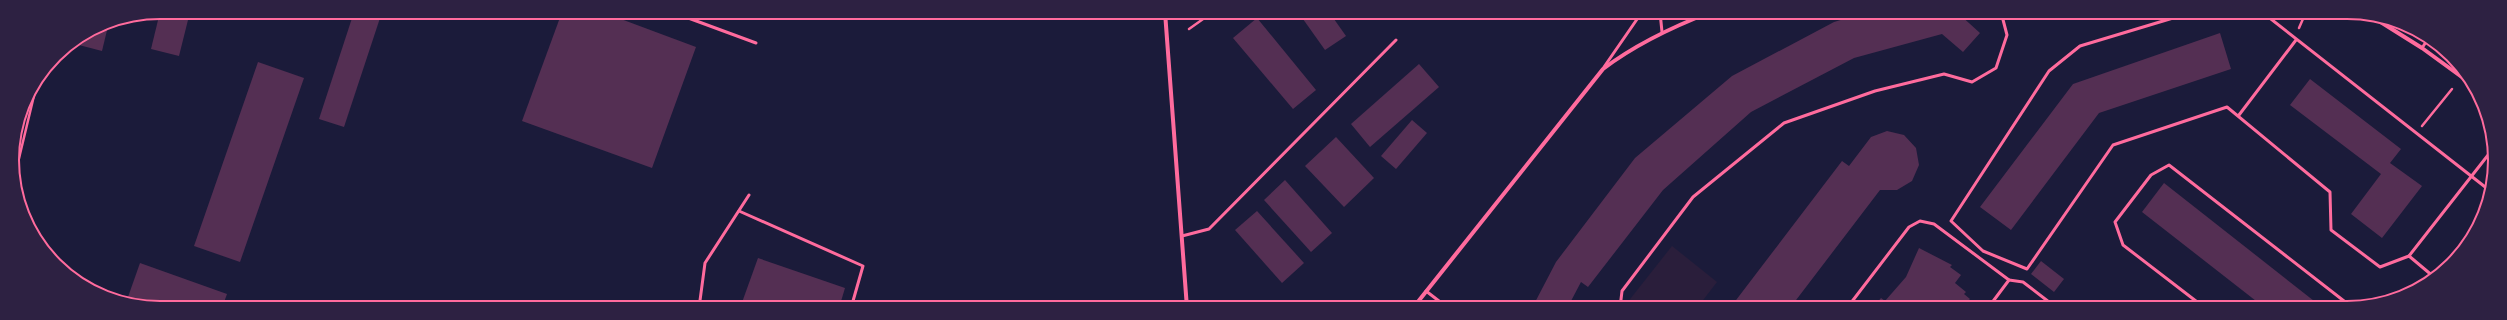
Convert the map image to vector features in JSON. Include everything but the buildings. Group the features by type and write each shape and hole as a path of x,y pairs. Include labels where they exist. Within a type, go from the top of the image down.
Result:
{"street":[{"path":"1166,19 1187,301"},
{"path":"1418,301 1603,69 1624,53 1662,32 1694,19"},
{"path":"2384,24 2422,48 2460,76"}],"lane":[{"path":"691,19 756,43"},
{"path":"1603,69 1637,19"},
{"path":"1661,19 1662,32"},
{"path":"1621,301 1622,291 1693,197 1784,123 1875,91 1944,74 1972,82 1996,68 2007,35 2003,19"},
{"path":"2170,19 2080,46 2049,71 1951,221 1983,251 2027,268 2113,145 2227,107 2239,115 2330,192 2331,230 2380,267 2409,256 2488,155"},
{"path":"2270,19 2485,187"},
{"path":"1182,236 1209,229 1396,40"},
{"path":"2239,115 2296,40"},
{"path":"2422,48 2425,43"},
{"path":"2196,301 2123,245 2115,222 2150,175 2168,165 2343,301"},
{"path":"699,301 705,263 749,195"},
{"path":"738,210 863,266 853,301"},
{"path":"1852,301 1909,227 1920,221 1934,224 2009,280 2023,282 2048,301"},
{"path":"1978,257 1983,251"},
{"path":"2409,256 2430,274"},
{"path":"1993,301 2009,280"},
{"path":"1426,291 1439,301"}],"path":[{"path":"1189,29 1203,19"},
{"path":"2296,40 2304,19"},
{"path":"2416,134 2452,89"},
{"path":"19,162 33,100"}],"shaded area":[{"path":"1672,246 1717,282 1702,301 1629,301"}]}
